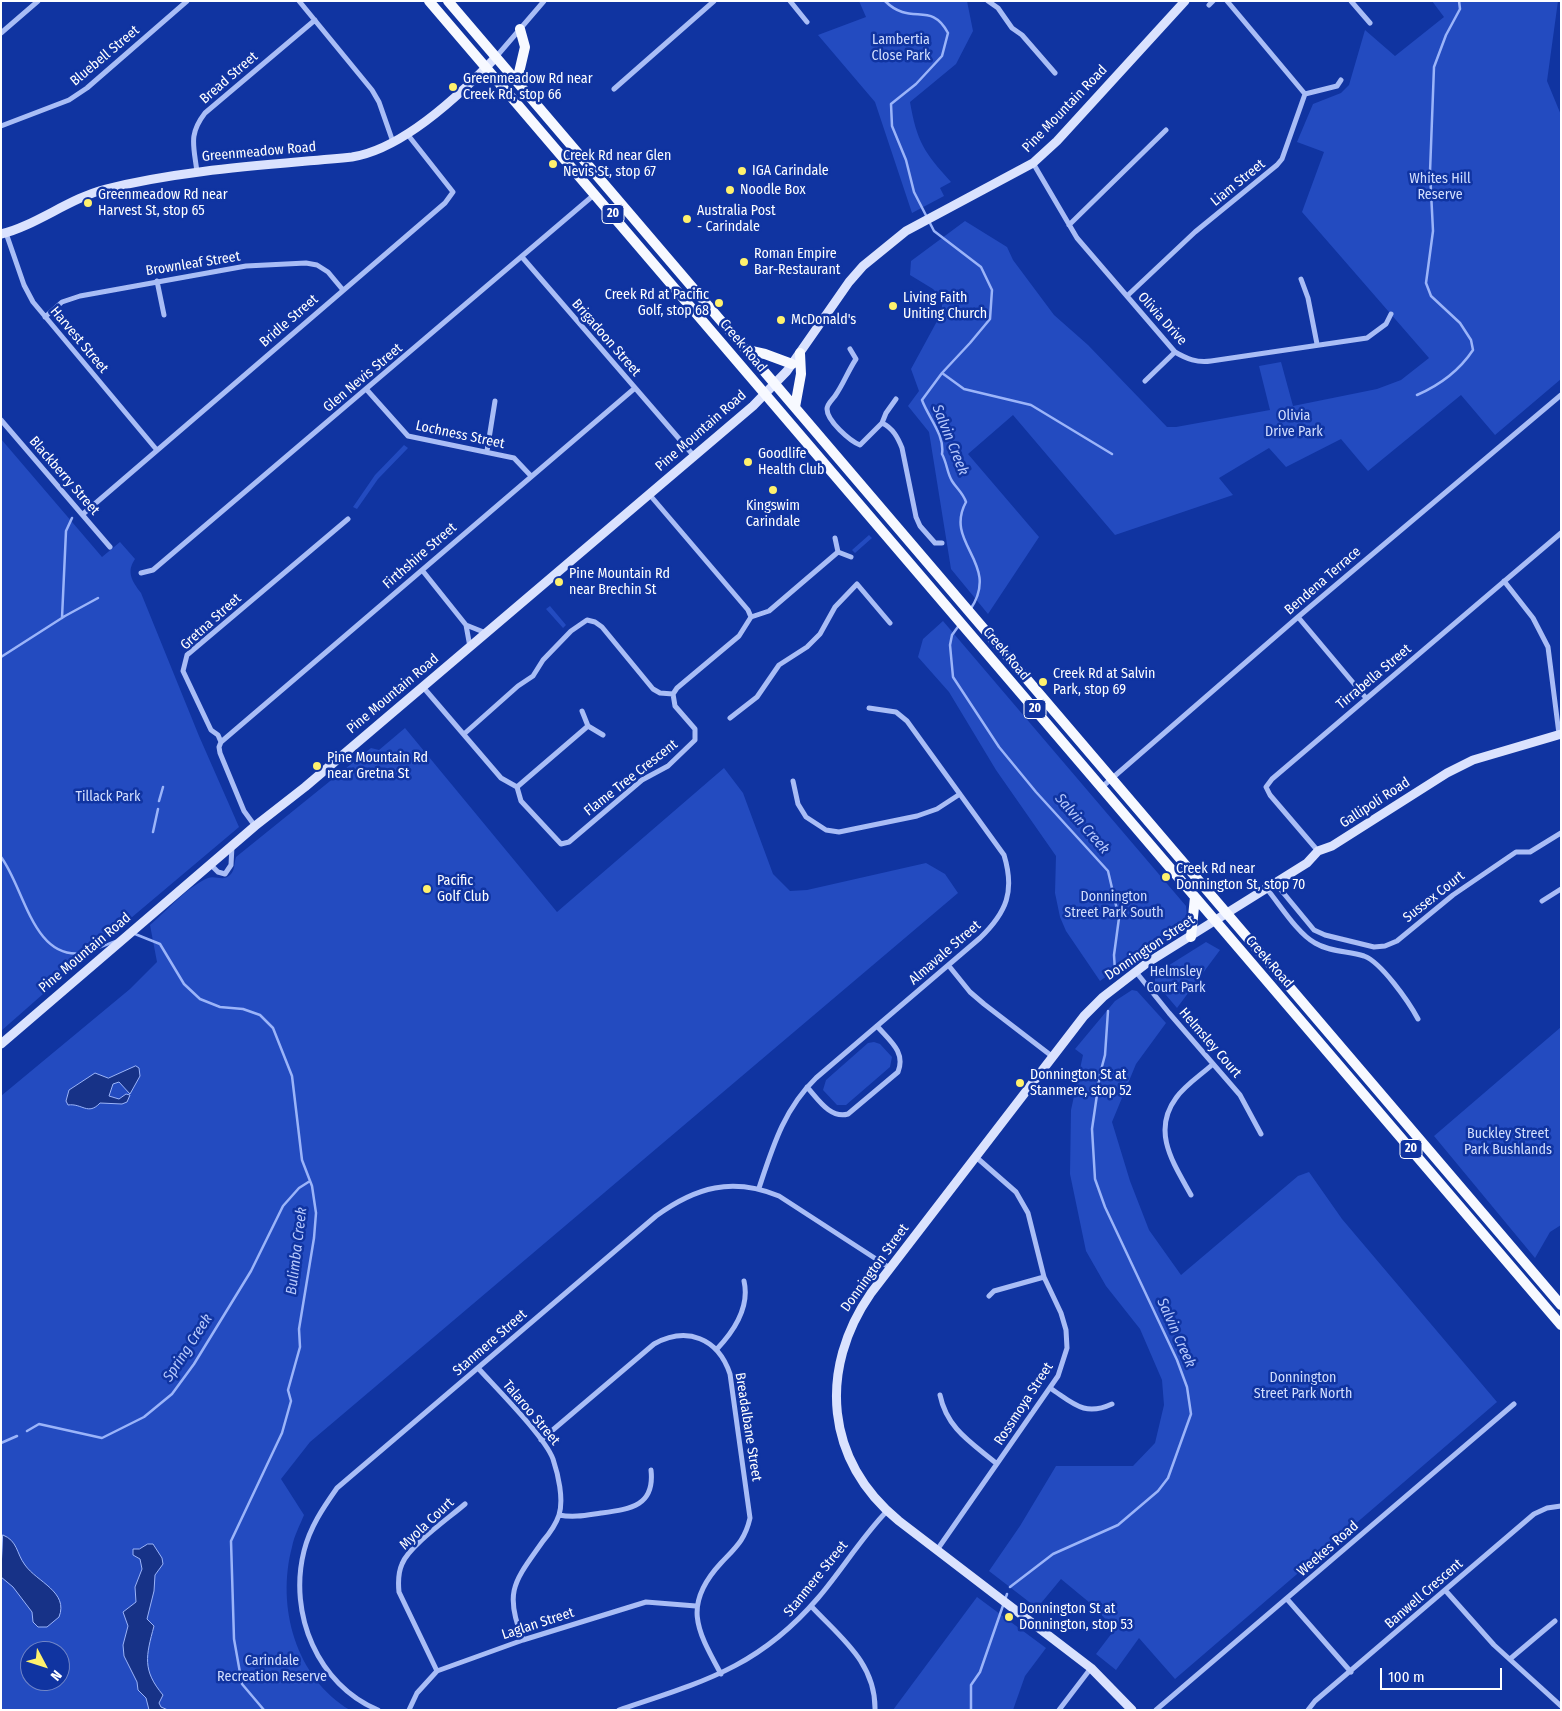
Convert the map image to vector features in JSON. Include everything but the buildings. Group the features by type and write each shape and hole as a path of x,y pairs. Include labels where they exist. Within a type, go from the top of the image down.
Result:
{"main road":[{"name":"Creek Road","path":"429,1 1561,1325"},
{"name":"Creek Road","path":"448,1 1561,1305"},
{"path":"517,81 525,47 520,29"},
{"path":"747,350 765,354 792,364"},
{"path":"795,407 802,374 800,353"},
{"path":"1191,937 1195,897"}],"street":[{"path":"1,33 38,1"},
{"name":"Bluebell Street","path":"1,126 69,100 87,88 187,1"},
{"path":"299,1 380,102 393,144"},
{"path":"496,57 544,1"},
{"path":"614,88 714,1"},
{"path":"790,1 807,22"},
{"path":"988,1 998,8 1012,28 1022,36 1055,73"},
{"name":"Pine Mountain Road","path":"1,1044 210,864 305,787 766,394 792,364 857,273 906,231 1033,163 1056,141 1184,1"},
{"path":"1227,1 1305,94 1337,86 1341,80"},
{"path":"1351,1 1370,23"},
{"name":"Bread Street","path":"197,172 192,138 197,124 205,113 315,20"},
{"name":"Greenmeadow Road","path":"4,234 92,194 197,172 369,154 393,144 408,135 486,68 496,57"},
{"name":"Liam Street","path":"1127,296 1195,232 1277,165 1282,159 1305,94"},
{"path":"1069,225 1166,130"},
{"name":"Bridle Street","path":"83,514 156,449 445,203 453,192 408,135"},
{"name":"Olivia Drive","path":"1033,163 1077,238 1175,352 1199,362 1256,356 1317,344 1368,338 1382,328 1391,314"},
{"name":"Glen Nevis Street","path":"142,573 153,570 367,390 595,194"},
{"name":"Harvest Street","path":"4,234 24,285 44,317 156,449"},
{"name":"Brigadoon Street","path":"522,257 694,456"},
{"name":"Brownleaf Street","path":"44,317 62,302 80,296 246,266 306,263 328,272 343,290"},
{"path":"1301,279 1308,298 1317,344"},
{"path":"157,281 164,315"},
{"path":"850,349 856,359 846,374 838,392 828,404 827,409 829,415 848,437 860,445 882,424 886,413 896,400"},
{"path":"1145,381 1175,352"},
{"name":"Firthshire Street","path":"221,742 635,388"},
{"name":"Lochness Street","path":"367,390 408,436 514,458 531,476"},
{"name":"Bendena Terrace","path":"1102,788 1298,617 1561,395"},
{"path":"487,451 495,401"},
{"name":"Blackberry Street","path":"1,420 110,547"},
{"path":"882,424 898,438 902,448 920,526 935,543 942,543"},
{"path":"649,494 748,610 751,617"},
{"name":"Gretna Street","path":"255,826 244,811 220,753 219,747 221,742 218,735 211,730 184,671 188,655 348,519"},
{"name":"Tirrabella Street","path":"1318,851 1270,795 1266,787 1272,779 1561,533"},
{"path":"835,538 838,552"},
{"path":"464,734 518,686 533,676 543,660 571,631 587,620 595,622 602,627 653,689 660,693 673,694 677,688 739,636 751,617 769,611 838,552"},
{"path":"838,552 851,557"},
{"path":"422,570 466,625 470,647"},
{"path":"1504,581 1533,618 1548,648 1560,734"},
{"path":"730,718 757,697 779,666 807,647 820,634 835,608 857,584 890,624"},
{"path":"1298,617 1366,698"},
{"path":"466,625 486,633"},
{"path":"423,687 500,778 517,787 588,726"},
{"name":"Flame Tree Crescent","path":"517,787 521,801 554,840 561,844 569,842 642,780 668,766 695,740 695,730 675,706 673,694"},
{"name":"Almavale Street","path":"760,1188 782,1124 793,1102 807,1087 949,966 994,925 1003,911 1008,893 1010,874 1004,856 907,721 896,712 869,708"},
{"path":"582,710 588,726 603,735"},
{"name":"Gallipoli Road","path":"1216,922 1307,863 1318,851 1332,846 1447,773 1495,752 1546,740 1560,734"},
{"path":"793,781 798,804 806,817 826,830 839,832 917,816 938,809 960,794"},
{"name":"Sussex Court","path":"1276,884 1314,930 1325,936 1374,947 1386,946 1397,941 1454,894 1516,852 1530,852 1561,833"},
{"path":"210,864 218,872 225,874 231,865 232,846"},
{"path":"1542,901 1561,888"},
{"path":"1267,889 1307,938 1324,947 1365,956 1375,963 1410,1005 1418,1019"},
{"name":"Donnington Street","path":"1132,1710 1091,1668 886,1511 853,1466 838,1422 836,1383 839,1358 858,1312 890,1268 1094,1006 1136,972 1216,922"},
{"path":"1307,938 1314,930"},
{"path":"949,966 984,1004 1054,1057"},
{"name":"Helmsley Court","path":"1136,972 1240,1095 1262,1134"},
{"path":"807,1087 832,1114 840,1116 848,1114 898,1072 902,1062 900,1053 878,1026"},
{"path":"1191,1194 1167,1151 1164,1126 1167,1112 1176,1097 1213,1064"},
{"name":"Rossmoya Street","path":"937,1550 1050,1388 1064,1364 1067,1348 1066,1330 1061,1312 1044,1277 1028,1213 1023,1202 1006,1181 976,1158"},
{"name":"Stanmere Street","path":"378,1710 347,1690 324,1666 304,1627 300,1577 304,1552 322,1508 338,1488 656,1216 679,1199 706,1190 732,1186 760,1188 779,1196 890,1268"},
{"path":"989,1296 994,1291 1044,1277"},
{"path":"541,1440 654,1344 664,1339 688,1335 717,1349 738,1322 743,1312 747,1293 744,1281"},
{"name":"Breadalbane Street","path":"717,1349 725,1360 730,1374 750,1518 746,1534 705,1583 696,1606 699,1633 721,1674"},
{"name":"Talaroo Street","path":"478,1368 541,1440 553,1457 559,1483 559,1515"},
{"path":"1050,1388 1081,1408 1100,1410 1112,1404"},
{"path":"940,1395 944,1411 952,1426 998,1464"},
{"name":"Weekes Road","path":"1156,1710 1514,1404"},
{"path":"523,1640 514,1616 515,1586 521,1572 559,1515 571,1517 632,1509 648,1494 652,1483 651,1470"},
{"name":"Myola Court","path":"438,1671 399,1592 398,1578 402,1564 410,1552 465,1504"},
{"name":"Banwell Crescent","path":"1308,1710 1534,1514 1547,1508 1561,1506"},
{"name":"Stanmere Street","path":"619,1710 721,1674 755,1655 782,1636 811,1606 886,1511"},
{"path":"1446,1590 1494,1646 1561,1706"},
{"path":"1287,1599 1351,1672"},
{"name":"Laglan Street","path":"409,1710 417,1693 438,1671 523,1640 646,1602 696,1606"},
{"path":"811,1606 867,1667 873,1683 875,1710"},
{"path":"1510,1660 1555,1621"},
{"path":"1058,1710 1091,1668"}],"green space":[{"name":"Lambertia Close Park","path":"859,1 967,1 973,31 956,64 910,102 923,146 951,182 940,188 944,196 912,213 875,102 818,35 866,17"},
{"path":"1432,1 1558,1 1547,81 1561,115 1561,379 1495,435 1461,395 1368,471 1341,439 1286,467 1269,448 1219,478 1233,495 1115,535 1013,415 968,454 1039,537 988,614 951,569 929,432 908,406 919,391 911,369 942,312 942,298 933,289 910,275 911,261 965,221 1007,247 1013,260 1054,315 1088,345 1167,427 1270,410 1259,366 1281,362 1293,406 1377,389 1401,380 1429,358 1302,212 1324,152 1297,142 1313,104 1341,93 1349,85 1365,30 1395,56 1444,17"},
{"name":"Tillack Park","path":"1,439 102,557 120,542 135,559 131,568 131,576 141,593 199,736 239,827 93,950 1,1031"},
{"path":"404,445 408,448 378,479 357,509 353,507 375,475"},
{"path":"869,535 872,538 855,553 852,550"},
{"path":"550,606 566,625 563,628 546,609"},
{"name":"Donnington Street Park South","path":"943,621 1186,906 1187,918 1182,927 1163,942 1129,960 1100,981 1066,931 1060,917 1055,893 1056,856 996,770 949,692 918,657 923,639"},
{"name":"Pacific Golf Club","path":"405,728 557,912 724,768 743,793 773,874 790,891 807,890 926,863 945,874 958,893 310,1442 281,1479 304,1515 293,1543 288,1570 289,1617 295,1639 304,1660 316,1679 331,1696 350,1710 1,1710 1,1096 130,989 157,962 150,925 200,882 208,878 227,877 232,873 236,857 371,748 379,750"},
{"name":"Helmsley Court Park","path":"1206,942 1220,950 1177,1008 1155,982 1155,974"},
{"name":"Donnington Street Park North","path":"1132,990 1137,991 1166,1023 1136,1064 1112,1122 1130,1181 1149,1230 1181,1275 1298,1176 1309,1172 1342,1219 1497,1402 1175,1679 1139,1638 1116,1670 1096,1654 1115,1629 1090,1603 1061,1579 1037,1608 989,1571 1020,1526 1056,1466 1133,1466 1155,1443 1164,1405 1162,1380 1140,1329 1106,1286 1086,1251 1070,1174 1071,1110 1083,1055 1075,1049 1115,1001"},
{"name":"Buckley Street Park Bushlands","path":"1561,1027 1561,1225 1550,1232 1535,1258 1434,1136"},
{"path":"868,1043 880,1044 892,1057 890,1067 846,1105 837,1105 823,1090 826,1080"},
{"path":"977,1597 1046,1648 1025,1676 1013,1710 893,1710"}],"shaded area":[{"path":"136,1066 139,1068 140,1076 130,1094 119,1082 113,1084 109,1096 119,1099 126,1094 130,1095 127,1102 122,1104 100,1103 92,1109 68,1105 66,1101 69,1090 95,1073 108,1078"},
{"path":"3,1535 12,1541 22,1561 30,1571 56,1594 60,1601 59,1617 47,1627 38,1627 33,1622 32,1612 13,1587 1,1577"},
{"path":"148,1544 153,1544 162,1558 163,1564 155,1575 154,1591 147,1619 154,1626 149,1646 148,1662 152,1678 163,1695 159,1703 161,1707 168,1710 149,1710 146,1698 138,1690 137,1682 124,1656 123,1645 128,1626 123,1612 136,1602 135,1587 142,1569 140,1559 133,1555 133,1549 139,1549"}],"waterway":[{"name":"Salvin Creek","path":"885,1 903,12 935,18 948,33 942,56 916,84 891,104 892,126 906,160 914,192 934,231 981,267 992,290 990,319 942,373 922,400 939,433 942,454 950,478 966,502 961,517 961,530 977,566 980,579 978,594 970,610"},
{"path":"1417,395 1448,377 1473,350 1471,340 1460,323 1431,296 1426,283 1433,231 1430,172 1434,67 1446,35 1460,9 1459,1"},
{"path":"942,373 964,389 1031,405 1112,454"},
{"path":"62,618 66,531 72,518"},
{"path":"1,657 65,616 98,598"},
{"name":"Salvin Creek","path":"960,624 952,635 950,645 953,677 999,747 1036,792 1108,871 1119,918 1114,955 1115,971"},
{"path":"159,801 163,787"},
{"path":"153,832 158,809"},
{"name":"Bulimba Creek","path":"1,857 32,919 41,934 52,946 66,952 83,953 116,941"},
{"name":"Bulimba Creek","path":"135,934 160,944 184,984 200,999 220,1007 243,1009 260,1015 273,1028 292,1076 302,1160 312,1186 316,1213 314,1238 299,1329 300,1347 288,1390 291,1401 282,1433 231,1541 234,1639 242,1684 264,1710"},
{"name":"Salvin Creek","path":"1010,1587 1053,1554 1118,1525 1158,1491 1168,1478 1191,1414 1187,1387 1177,1360 1105,1207 1095,1179 1092,1129 1100,1074 1105,1055 1108,1011"},
{"name":"Spring Creek","path":"27,1431 39,1424 102,1438 144,1417 172,1394 194,1364 251,1271 283,1206 299,1188 310,1181"},
{"name":"Spring Creek","path":"1,1443 17,1436"},
{"name":"Salvin Creek","path":"971,1710 971,1685 980,1672 1007,1594"}],"place":[{"name":"Greenmeadow Rd near Creek Rd, stop 66","path":"453,87"},
{"name":"Creek Rd near Glen Nevis St, stop 67","path":"553,164"},
{"name":"IGA Carindale","path":"742,171"},
{"name":"Noodle Box","path":"730,190"},
{"name":"Greenmeadow Rd near Harvest St, stop 65","path":"88,203"},
{"name":"Australia Post - Carindale","path":"687,219"},
{"name":"Roman Empire Bar-Restaurant","path":"744,262"},
{"name":"Creek Rd at Pacific Golf, stop 68","path":"719,303"},
{"name":"Living Faith Uniting Church","path":"893,306"},
{"name":"McDonald's","path":"781,320"},
{"name":"Goodlife Health Club","path":"748,462"},
{"name":"Kingswim Carindale","path":"773,490"},
{"name":"Pine Mountain Rd near Brechin St","path":"559,582"},
{"name":"Creek Rd at Salvin Park, stop 69","path":"1043,682"},
{"name":"Pine Mountain Rd near Gretna St","path":"317,766"},
{"name":"Creek Rd near Donnington St, stop 70","path":"1166,877"},
{"name":"Pacific Golf Club","path":"427,889"},
{"name":"Donnington St at Stanmere, stop 52","path":"1020,1083"},
{"name":"Donnington St at Donnington, stop 53","path":"1009,1617"}],"park label":[{"name":"Whites Hill Reserve","path":"1440,187"},
{"name":"Olivia Drive Park","path":"1294,424"},
{"name":"Carindale Recreation Reserve","path":"272,1669"}]}
